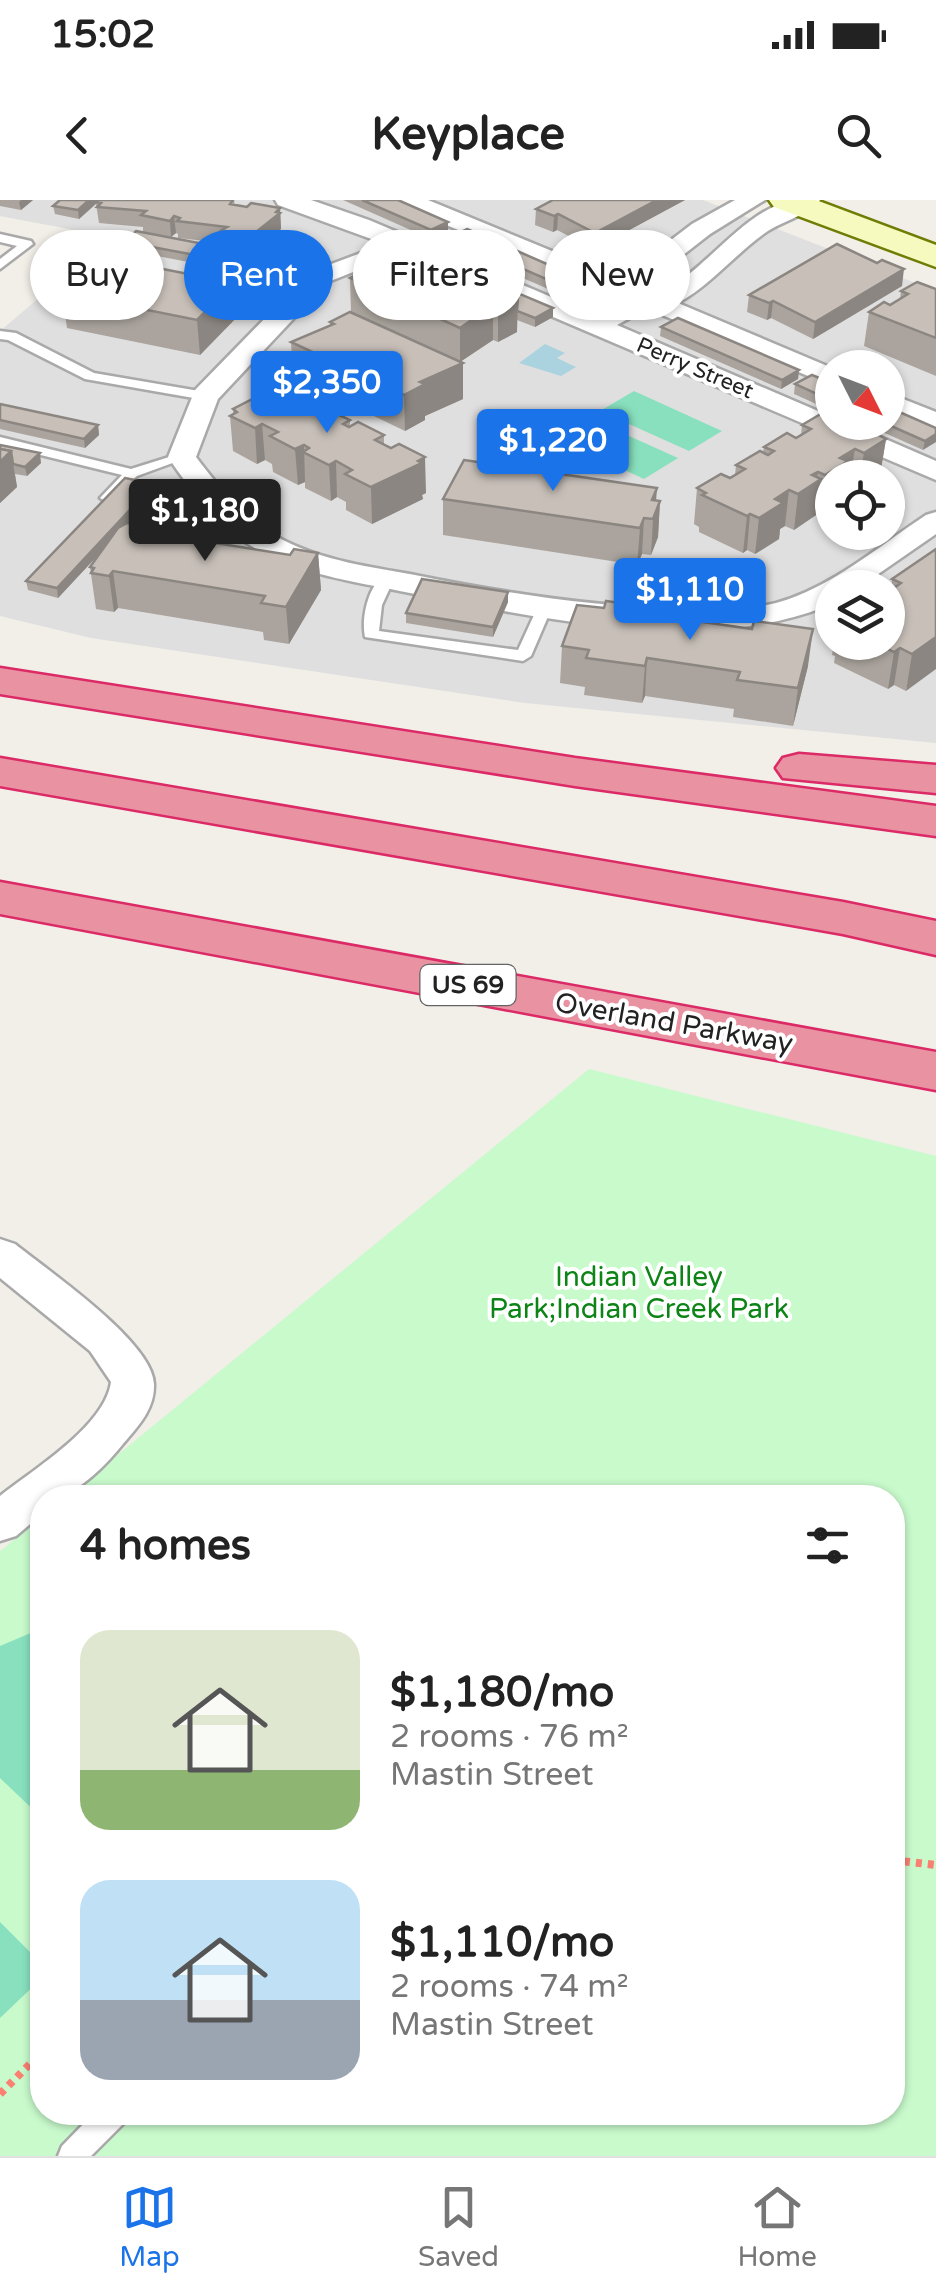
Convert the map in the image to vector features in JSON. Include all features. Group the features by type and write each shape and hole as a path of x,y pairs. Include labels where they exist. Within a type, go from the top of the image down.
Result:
{"highway":[{"path":"0,682 576,772 936,821"},
{"path":"308,730 936,779"},
{"path":"0,772 843,918 936,938"},
{"name":"Overland Parkway","path":"0,898 936,1072"},
{"path":"843,918 936,921"}],"main road":[{"path":"798,202 936,257"}],"street":[{"name":"Perry Street","path":"287,200 366,230"},
{"path":"407,200 545,262"},
{"path":"690,239 753,200"},
{"path":"690,284 760,225 798,202"},
{"name":"Perry Street","path":"525,295 936,471"},
{"path":"690,318 815,371"},
{"path":"280,320 205,396 182,457 234,518 268,544 310,563 613,614 748,617 815,597"},
{"path":"598,326 604,320"},
{"path":"905,408 936,422"},
{"path":"862,570 936,521"},
{"path":"0,1256 105,1339 133,1380 130,1404 92,1449 47,1485"},
{"path":"0,1522 30,1498"}],"lane":[{"path":"0,238 27,244 0,266"},
{"path":"0,335 12,336 90,376 205,396"},
{"path":"0,441 132,473"},
{"path":"93,513 132,473 182,457"},
{"path":"386,578 374,605 371,634 524,656 545,605"},
{"path":"72,2156 102,2125"}],"path":[{"path":"905,1861 936,1864"},
{"path":"0,2094 30,2064"}],"shaded area":[{"path":"0,200 703,200 936,291 936,743 525,703 91,638 0,616 0,331 30,306 30,320 164,320 164,230 74,230 0,216"}],"green space":[{"path":"634,391 722,431 689,451 600,411"},
{"path":"589,418 678,458 644,479 555,438"},
{"name":"Indian Valley Park;Indian Creek Park","path":"589,1069 936,1156 936,2156 0,2156 0,1551 30,1527 30,2125 905,2125 905,1485 81,1485"},
{"path":"30,1633 30,1807 0,1778 0,1646"},
{"path":"0,1922 30,1952 30,1989 0,2018"}],"water":[{"path":"545,344 565,353 557,358 576,367 561,376 519,363"}],"building":[{"path":"60,200 89,200 78,210 53,206"},
{"path":"233,200 230,204 280,208 276,212 280,213 259,230 222,230 227,227 177,221 180,218 174,216 170,221 141,215 146,211 97,207 101,203 96,202"},
{"path":"362,200 398,200 448,222 431,230"},
{"path":"553,200 657,200 601,230 589,230 558,214 536,209"},
{"path":"164,236 184,240 184,253 164,249"},
{"path":"837,244 877,263 882,260 904,269 815,322 773,301 749,295"},
{"path":"525,254 545,263 545,279 525,270"},
{"path":"164,269 184,273 184,317 164,313"},
{"path":"917,282 936,289 936,338 869,312 908,294 901,291"},
{"path":"525,296 545,305 545,312 535,318 525,314"},
{"path":"350,312 353,320 368,320 463,363 420,382 425,384 404,395 291,342 334,324 330,322"},
{"path":"442,320 471,320 460,328"},
{"path":"683,320 799,370 782,380 661,327"},
{"path":"815,376 815,393 795,384"},
{"path":"284,388 309,400 301,404 317,412 324,408 350,420 343,424 349,427 358,422 384,435 375,440 391,448 399,444 425,457 418,461 422,463 371,487 345,474 352,470 336,461 329,465 303,452 309,448 304,445 295,449 270,436 278,432 262,424 255,428 230,416 237,412 233,409 272,389"},
{"path":"0,404 98,425 84,439 0,420"},
{"path":"905,414 936,428 936,434 925,441 905,432"},
{"path":"815,417 815,440 884,440 864,453 855,449 840,458 845,460 815,460 815,483 798,494 789,490 775,499 783,503 759,518 702,495 706,493 697,488 721,474 730,478 745,469 736,465 760,451 768,455 774,451 764,447 787,433 796,438 811,429 802,425"},
{"path":"0,445 40,453 25,467 13,464 11,451 0,449"},
{"path":"0,449 11,451 0,462"},
{"path":"464,460 657,488 652,500 660,501 653,519 644,518 640,528 443,499"},
{"path":"125,478 154,484 57,588 26,581"},
{"path":"127,523 144,526 140,531 290,555 294,549 318,553 286,607 261,603 265,596 113,571 109,576 91,573 94,568 90,567 118,528"},
{"path":"936,549 936,637 912,654 905,650 905,570"},
{"path":"422,579 508,592 493,627 406,613"},
{"path":"606,601 664,609 661,616 752,629 754,621 813,629 798,688 737,680 740,672 647,658 645,666 586,658 589,650 562,646 577,605 604,608"}]}
